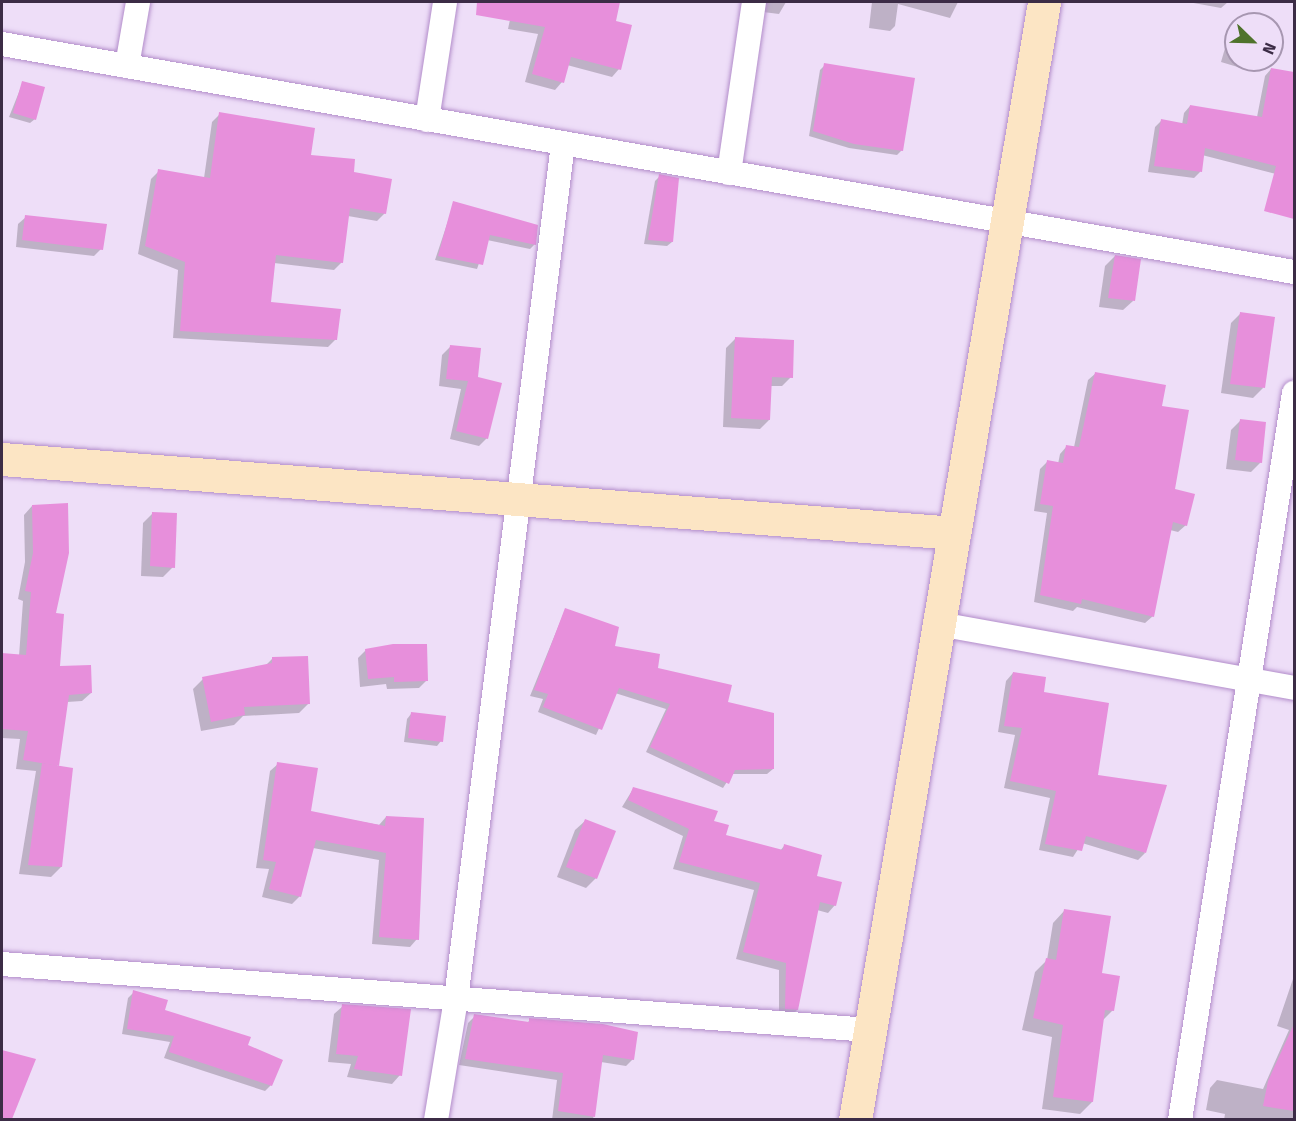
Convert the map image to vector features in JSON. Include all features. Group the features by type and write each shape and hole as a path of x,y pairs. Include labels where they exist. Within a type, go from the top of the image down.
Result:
{"main road":[{"path":"855,1119 1044,2"},
{"path":"2,459 954,533"}],"street":[{"path":"127,66 138,2"},
{"path":"427,120 445,2"},
{"path":"729,174 754,2"},
{"path":"2,44 1294,272"},
{"path":"436,1119 456,999 563,144"},
{"path":"1180,1119 1247,679 1294,393"},
{"path":"939,624 1294,688"},
{"path":"2,964 870,1030"}],"building":[{"path":"477,2 620,2 616,21 632,25 621,70 571,57 564,83 532,74 545,27 476,15"},
{"path":"824,63 915,78 903,151 854,144 813,131"},
{"path":"1270,72 1294,72 1294,219 1264,211 1276,166 1205,148 1202,172 1154,166 1161,119 1187,124 1190,105 1262,117"},
{"path":"22,81 45,87 36,120 13,113"},
{"path":"219,112 315,128 311,155 355,159 354,172 392,179 386,214 350,208 343,263 276,255 271,302 341,309 337,340 180,331 185,262 145,246 158,169 210,178"},
{"path":"659,174 679,178 673,242 648,240"},
{"path":"453,201 538,225 536,245 490,235 483,265 438,256"},
{"path":"25,215 107,224 103,250 22,240"},
{"path":"1115,255 1141,259 1135,301 1108,298"},
{"path":"1240,312 1275,317 1265,388 1230,384"},
{"path":"735,337 794,340 793,378 772,377 770,420 731,418"},
{"path":"450,345 481,348 478,377 502,383 488,439 456,431 468,381 446,379"},
{"path":"1095,372 1166,385 1162,406 1189,410 1175,489 1195,494 1187,526 1173,522 1154,617 1082,599 1081,604 1040,595 1053,506 1040,504 1047,460 1063,463 1066,445 1079,447"},
{"path":"1240,419 1266,422 1262,463 1235,460"},
{"path":"68,503 69,553 56,613 64,614 60,666 91,665 92,693 69,695 59,766 23,760 28,731 2,729 2,653 26,655 31,592 25,591 33,553 32,505"},
{"path":"152,512 177,513 175,568 150,566"},
{"path":"565,608 619,627 615,646 660,654 658,668 732,685 728,702 774,713 774,769 735,770 729,784 650,747 670,704 619,688 602,730 543,707 548,694 534,690"},
{"path":"393,644 427,644 428,681 394,682 394,677 368,679 365,649"},
{"path":"308,656 310,704 244,707 245,715 211,722 202,677 272,663 272,657"},
{"path":"1013,672 1046,677 1044,692 1109,703 1098,775 1167,785 1146,853 1086,836 1082,851 1045,844 1056,791 1010,781 1022,728 1004,726"},
{"path":"411,712 446,716 443,742 408,738"},
{"path":"277,762 318,768 311,811 385,826 386,816 424,818 419,940 379,937 386,853 316,840 301,897 269,889 276,862 263,860"},
{"path":"42,763 73,768 62,867 28,865"},
{"path":"633,787 718,811 714,821 729,825 726,835 783,850 784,844 822,855 817,876 842,882 836,906 820,902 798,1010 785,1009 786,963 743,952 760,883 679,862 689,829 628,800"},
{"path":"585,819 616,831 597,879 566,867"},
{"path":"1064,909 1111,916 1102,973 1120,976 1114,1011 1105,1010 1093,1102 1053,1097 1063,1025 1033,1018 1046,958 1056,960"},
{"path":"133,990 168,1000 165,1010 251,1037 248,1045 283,1060 272,1086 169,1052 174,1036 127,1029"},
{"path":"342,1004 411,1009 402,1076 354,1069 358,1056 336,1054"},
{"path":"474,1014 529,1022 529,1018 603,1024 638,1032 634,1060 603,1055 595,1117 558,1111 563,1073 465,1059"},
{"path":"1294,1024 1294,1111 1263,1106 1268,1081"},
{"path":"2,1050 36,1059 12,1119 2,1119"}]}
